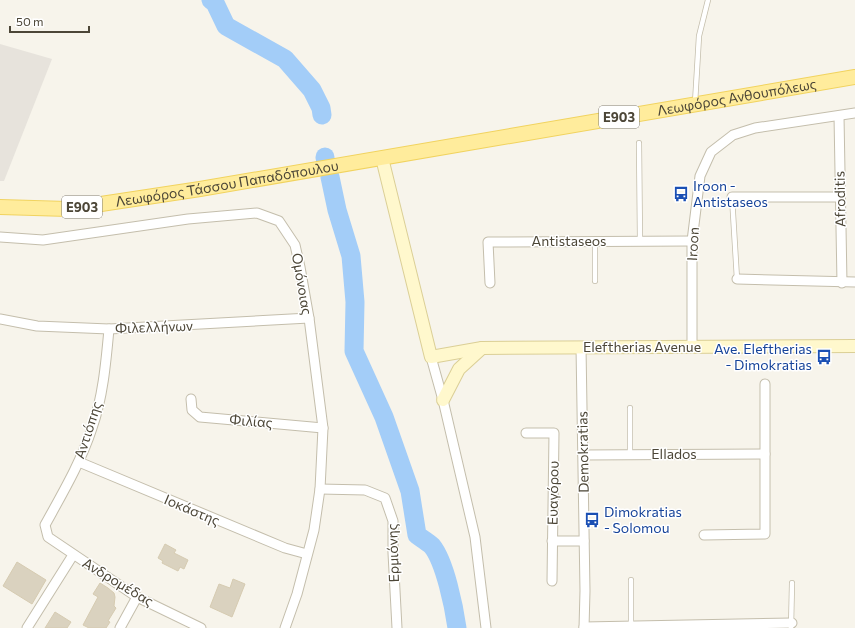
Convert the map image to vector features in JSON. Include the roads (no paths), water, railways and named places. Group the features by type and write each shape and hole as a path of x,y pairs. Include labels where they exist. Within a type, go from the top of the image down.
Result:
{"main road":[{"name":"Λεωφόρος Ανθουπόλεως","path":"382,158 855,77"},
{"name":"Λεωφόρος Τάσσου Παπαδόπουλου","path":"0,207 68,208 200,189 382,158"},
{"path":"382,158 431,357"},
{"name":"Eleftherias Avenue","path":"431,357 482,348 855,346"},
{"path":"443,400 459,369 482,348"}],"street":[{"name":"Iroon","path":"692,346 692,241 700,176 711,152 733,135 755,128 855,113"},
{"name":"Afroditis","path":"839,116 842,283"},
{"path":"732,196 840,197"},
{"name":"Ομόνοιας","path":"0,237 43,240 188,219 257,213 279,221 295,245 300,267 309,318 322,428 320,489 314,530 297,594 285,628"},
{"name":"Antistaseos","path":"490,283 488,242 692,241"},
{"path":"736,280 842,283 855,282"},
{"name":"Φιλελλήνων","path":"0,319 37,326 109,329 309,318"},
{"name":"Αντιόπης","path":"45,525 78,462 92,428 104,375 109,329"},
{"name":"Demokratias","path":"581,347 586,591 584,627"},
{"path":"431,357 443,400 475,537 486,628"},
{"path":"704,535 765,534 765,384"},
{"name":"Φιλίας","path":"191,399 192,410 200,417 322,428"},
{"name":"Ευαγόρου","path":"526,433 554,433 552,581"},
{"name":"Ellados","path":"583,455 765,454"},
{"name":"Ιοκάστης","path":"78,462 285,548 307,554"},
{"name":"Ερμιόνης","path":"320,489 365,490 385,498 393,521 393,554 397,628"},
{"name":"Ανδρομέδας","path":"45,525 48,538 73,555 137,597 198,627"},
{"path":"552,541 584,541"},
{"path":"27,628 73,555"},
{"path":"120,628 137,597"},
{"path":"584,627 792,626"}],"lane":[{"path":"694,104 699,36 708,0"},
{"path":"639,143 640,241"},
{"path":"732,196 736,280"},
{"path":"595,241 595,281"},
{"path":"630,408 630,455"},
{"path":"631,580 631,626"},
{"path":"792,583 792,626"}],"waterway":[{"path":"211,0 215,3 226,26 285,59 312,90 321,108 322,115"},
{"path":"330,177 337,210 351,256 355,302 354,351 384,417 410,491 417,535 432,546 437,553 445,573 457,628"}],"place":[{"name":"Iroon - Antistaseos","path":"681,194"},
{"name":"Ave. Eleftherias - Dimokratias","path":"824,357"},
{"name":"Dimokratias - Solomou","path":"592,520"}]}
